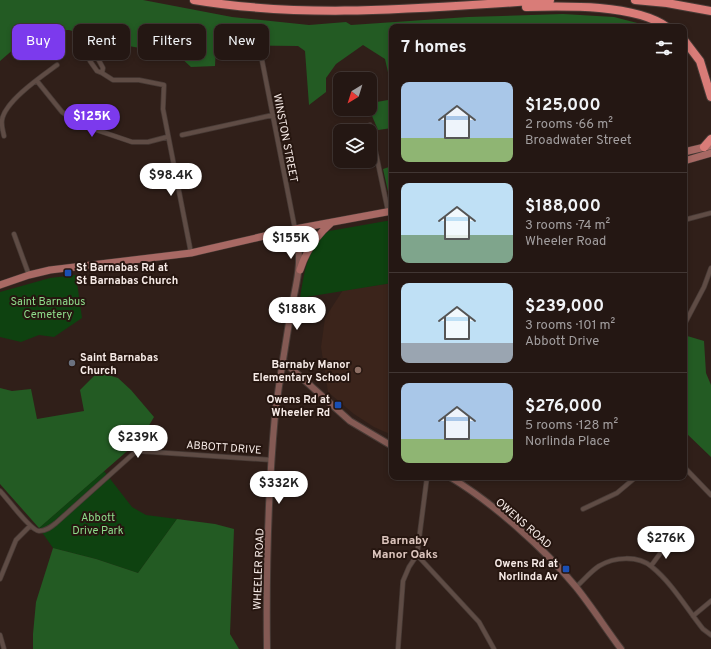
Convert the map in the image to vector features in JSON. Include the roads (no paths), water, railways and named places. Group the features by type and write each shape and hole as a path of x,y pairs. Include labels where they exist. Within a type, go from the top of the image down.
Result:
{"highway":[{"path":"194,0 244,7 295,11 349,11 550,0"},
{"path":"635,0 668,3 711,11"},
{"path":"411,8 554,6 586,8 637,15 658,21 662,24"},
{"path":"687,44 700,62 711,98"},
{"path":"707,146 711,139"}],"main road":[{"path":"687,151 707,146"},
{"path":"687,160 711,153"},
{"path":"0,284 29,275 79,266 112,264 191,253 332,221 389,211"},
{"path":"300,270 306,255 318,234 332,221"},
{"name":"WHEELER ROAD","path":"266,649 272,460 276,409 283,361 300,270 300,249 295,229"},
{"path":"274,234 286,238 300,249"},
{"path":"283,361 350,421 389,444"},
{"name":"OWENS ROAD","path":"454,480 502,515 547,556 576,587 621,649"}],"street":[{"name":"WINSTON STREET","path":"262,60 295,229"},
{"path":"4,136 1,121 7,109 16,98 57,65"},
{"path":"102,73 113,80 139,80 164,86 162,109 191,253"},
{"path":"37,81 62,112 79,124 132,142 148,142 167,137"},
{"path":"182,135 273,114"},
{"path":"377,156 389,207"},
{"path":"687,219 711,213"},
{"path":"14,234 29,275"},
{"path":"687,319 704,287 711,268"},
{"name":"ABBOTT DRIVE","path":"30,526 36,531 46,530 56,523 138,451 272,460"},
{"path":"687,470 711,494"},
{"path":"398,649 403,581 409,567 417,555 427,480"},
{"path":"584,509 617,493 632,480"},
{"path":"0,491 30,526 16,540 0,578"},
{"path":"651,566 667,544"},
{"path":"417,555 479,622 494,649"},
{"path":"576,587 595,570 611,561 628,559 644,562 651,566 703,629 711,635"},
{"path":"693,616 711,601"},
{"path":"0,635 4,649"}],"place":[{"name":"St Barnabas Rd at St Barnabas Church","path":"68,273"},
{"name":"Saint Barnabas Church","path":"72,363"},
{"name":"Barnaby Manor Elementary School","path":"358,370"},
{"name":"Owens Rd at Wheeler Rd","path":"338,405"},
{"name":"Owens Rd at Norlinda Av","path":"566,569"}],"district":[{"name":"Barnaby Manor Oaks","path":"405,547"}],"park label":[{"name":"Saint Barnabus Cemetery","path":"48,307"},
{"name":"Abbott Drive Park","path":"98,523"}]}
